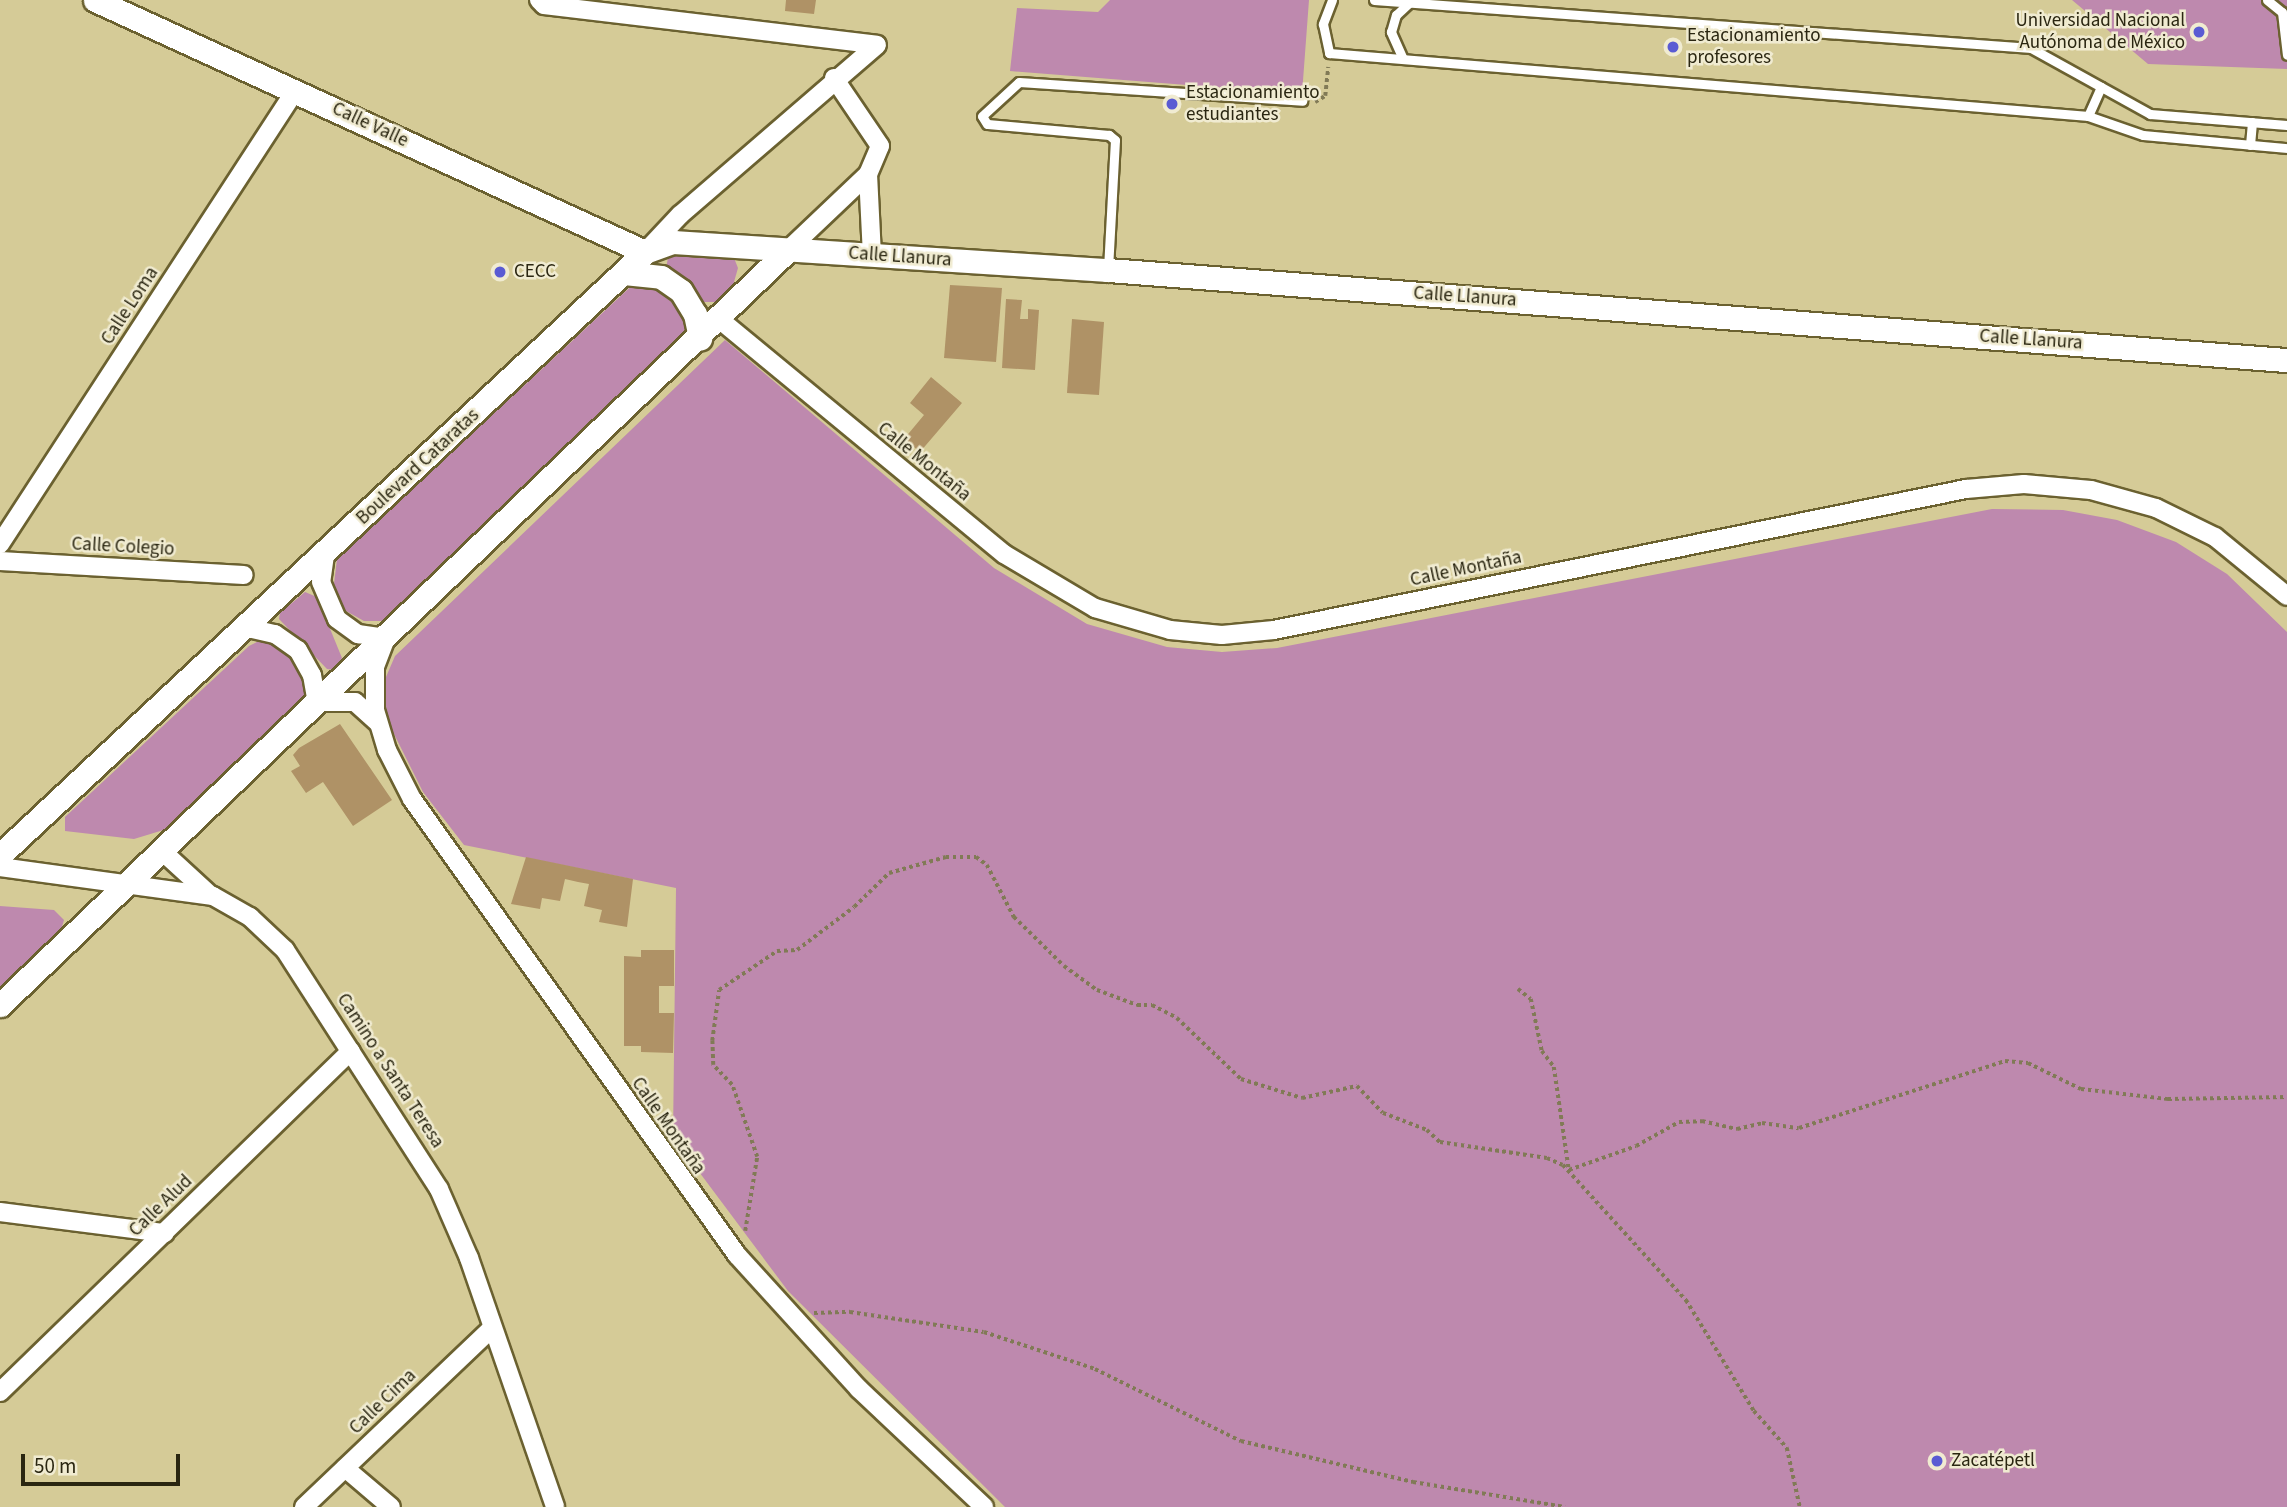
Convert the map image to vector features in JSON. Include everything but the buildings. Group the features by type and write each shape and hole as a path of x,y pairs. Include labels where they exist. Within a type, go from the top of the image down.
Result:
{"street":[{"name":"Calle Valle","path":"95,0 645,252"},
{"name":"Boulevard Cataratas","path":"0,855 248,628 624,273 680,215 834,78 877,45 544,5 539,0"},
{"path":"0,1005 700,338 868,174 880,146 834,78"},
{"name":"Calle Loma","path":"0,544 295,91"},
{"path":"868,174 872,256"},
{"name":"Calle Llanura","path":"645,252 673,242 1108,270 2287,360"},
{"path":"624,273 661,277 681,291 695,314 700,338"},
{"name":"Calle Montaña","path":"719,319 1004,554 1095,608 1170,630 1222,635 1274,630 1966,489 2024,484 2091,490 2156,508 2224,543 2287,596"},
{"path":"325,555 321,582 337,620 358,634 386,638"},
{"name":"Calle Colegio","path":"0,561 244,575"},
{"path":"248,628 275,634 298,650 312,675 317,702"},
{"name":"Calle Montaña","path":"386,638 373,681 378,724 412,799 698,1205 818,1346 984,1507"},
{"name":"Calle Montaña","path":"317,702 355,702 378,724"},
{"path":"162,851 213,896"},
{"name":"Camino a Santa Teresa","path":"0,867 213,896 250,917 285,950 439,1189 492,1328 555,1507"},
{"name":"Calle Alud","path":"0,1392 351,1051"},
{"path":"0,1212 165,1233"},
{"name":"Calle Cima","path":"304,1507 492,1328"},
{"path":"345,1468 391,1507"}],"lane":[{"path":"1332,0 1323,24 1329,54 2088,116 2143,135 2287,148"},
{"path":"1374,0 2031,48 2150,114 2287,125"},
{"path":"2267,0 2282,12 2287,55"},
{"path":"1403,59 1391,32 1396,15 1409,3"},
{"path":"1108,270 1115,141 1109,135 986,124 982,117 1019,82 1302,101"},
{"path":"2088,116 2101,87"},
{"path":"2250,145 2252,122"}],"path":[{"path":"1302,101 1318,102 1325,96 1329,54"},
{"path":"745,1231 757,1157 732,1085 713,1065 712,1041 719,990 777,951 797,950 854,907 889,873 968,855 987,865 1014,917 1064,966 1097,990 1138,1005 1152,1005 1177,1018 1241,1079 1303,1098 1357,1086 1383,1113 1427,1130 1440,1142 1547,1158 1569,1170 1686,1300 1754,1411 1790,1453 1800,1507"},
{"path":"1518,989 1531,999 1542,1051 1553,1067 1569,1170"},
{"path":"1569,1170 1636,1146 1679,1122 1702,1121 1737,1129 1762,1123 1799,1128 2005,1061 2028,1063 2081,1089 2168,1099 2287,1097"},
{"path":"810,1313 858,1313 984,1332 1095,1369 1241,1441 1402,1480 1565,1507"}],"shaded area":[{"path":"1110,0 1309,0 1302,94 1010,71 1017,8 1098,12"},
{"name":"Universidad Nacional Autónoma de México","path":"2072,0 2287,0 2287,69 2148,64"},
{"path":"669,253 732,253 738,268 732,289 715,302 701,302 666,268"},
{"path":"640,278 674,297 694,328 384,621 364,621 346,611 333,592 337,559"},
{"path":"725,340 994,568 1087,624 1167,647 1222,652 1277,648 1992,509 2063,510 2117,520 2176,542 2227,574 2287,632 2287,1507 1005,1507 788,1291 673,1137 676,888 464,845 423,792 388,722 383,684 395,656"},
{"path":"305,592 317,597 342,658 334,670 327,669 279,619 280,613"},
{"path":"263,639 280,644 307,683 309,694 170,828 134,839 65,831 65,817 249,646"},
{"path":"0,906 54,910 64,920 61,930 0,987"}],"place":[{"name":"Universidad Nacional Autónoma de México","path":"2199,32"},
{"name":"Estacionamiento profesores","path":"1673,47"},
{"name":"Estacionamiento estudiantes","path":"1172,104"},
{"name":"CECC","path":"500,272"},
{"name":"Zacatépetl","path":"1937,1461"}]}
